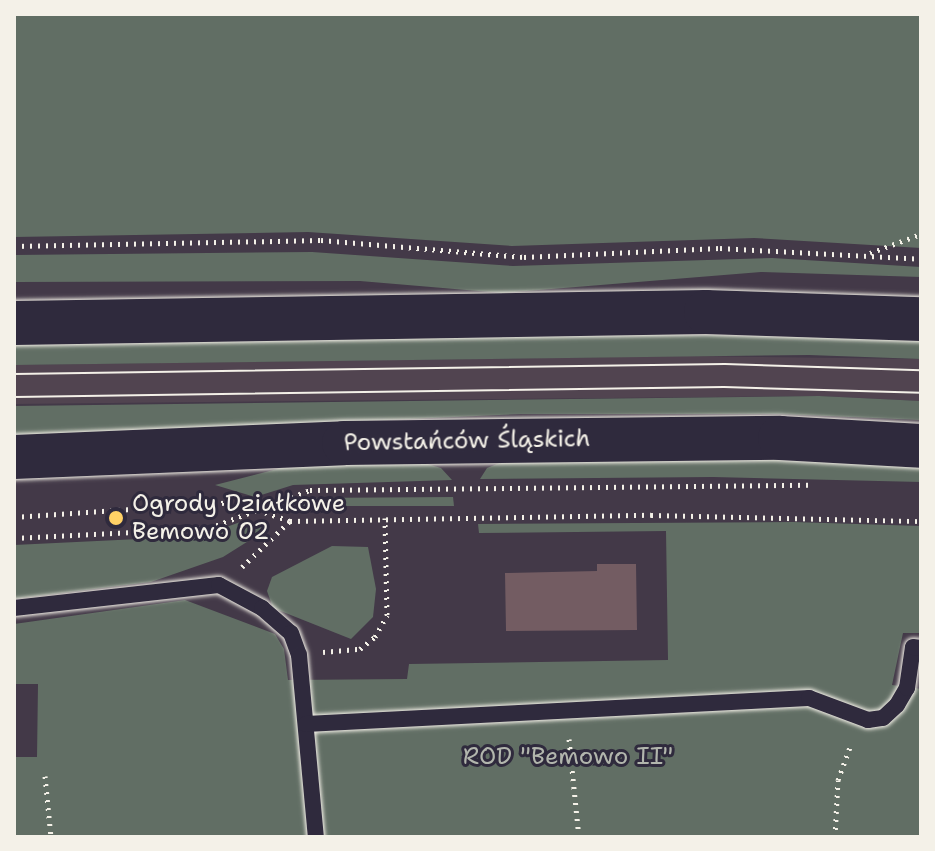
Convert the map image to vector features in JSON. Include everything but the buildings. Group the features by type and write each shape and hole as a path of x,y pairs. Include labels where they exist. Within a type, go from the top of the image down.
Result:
{"main road":[{"path":"14,323 706,312 921,319"},
{"name":"Powstańców Śląskich","path":"14,457 390,442 780,438 921,446"}],"lane":[{"path":"14,608 219,585 262,608 291,633 299,655 316,837"},
{"path":"306,724 809,698 868,720 883,718 897,705 907,688 913,647 921,648"}],"path":[{"path":"868,254 921,234"},
{"path":"14,246 321,240 524,257 720,248 921,259"},
{"path":"14,538 209,528 251,508 310,490 822,486"},
{"path":"14,517 235,502 290,521 651,515 921,521"},
{"path":"299,655 360,649 375,637 387,615 385,518"},
{"path":"219,585 290,521"},
{"path":"565,710 579,837"},
{"path":"835,837 838,780 849,747 868,720"},
{"path":"45,776 51,837"}],"shaded area":[{"path":"688,356 921,359 921,401 819,396 14,404 14,365"}],"green space":[{"path":"14,14 921,14 921,248 754,238 512,246 308,232 14,237"},
{"path":"312,252 513,266 772,258 921,267 921,277 761,272 502,293 360,281 14,282 14,255"},
{"path":"663,334 921,339 921,359 809,355 14,365 14,345"},
{"path":"819,396 921,401 921,420 777,414 521,414 14,437 14,406"},
{"path":"781,458 921,463 921,482 713,477 480,479 487,468 509,459"},
{"path":"414,460 441,468 452,480 293,485 255,497 215,485 281,468"},
{"path":"453,497 454,506 272,506 305,498"},
{"path":"246,520 269,528 223,557 151,582 14,599 14,545 201,536"},
{"name":"ROD \"Bemowo II\"","path":"793,522 921,526 921,633 903,633 892,685 921,689 921,837 14,837 14,757 37,757 38,684 14,684 14,624 185,600 275,634 284,649 288,680 407,679 409,664 668,660 666,531 479,533 478,524"},
{"path":"332,546 368,547 376,589 373,617 351,639 273,608 267,591 272,577"}],"tram line":[{"path":"14,374 725,364 921,370"},
{"path":"14,397 724,387 921,393"}],"place":[{"name":"Ogrody Działkowe Bemowo 02","path":"116,518"}]}
